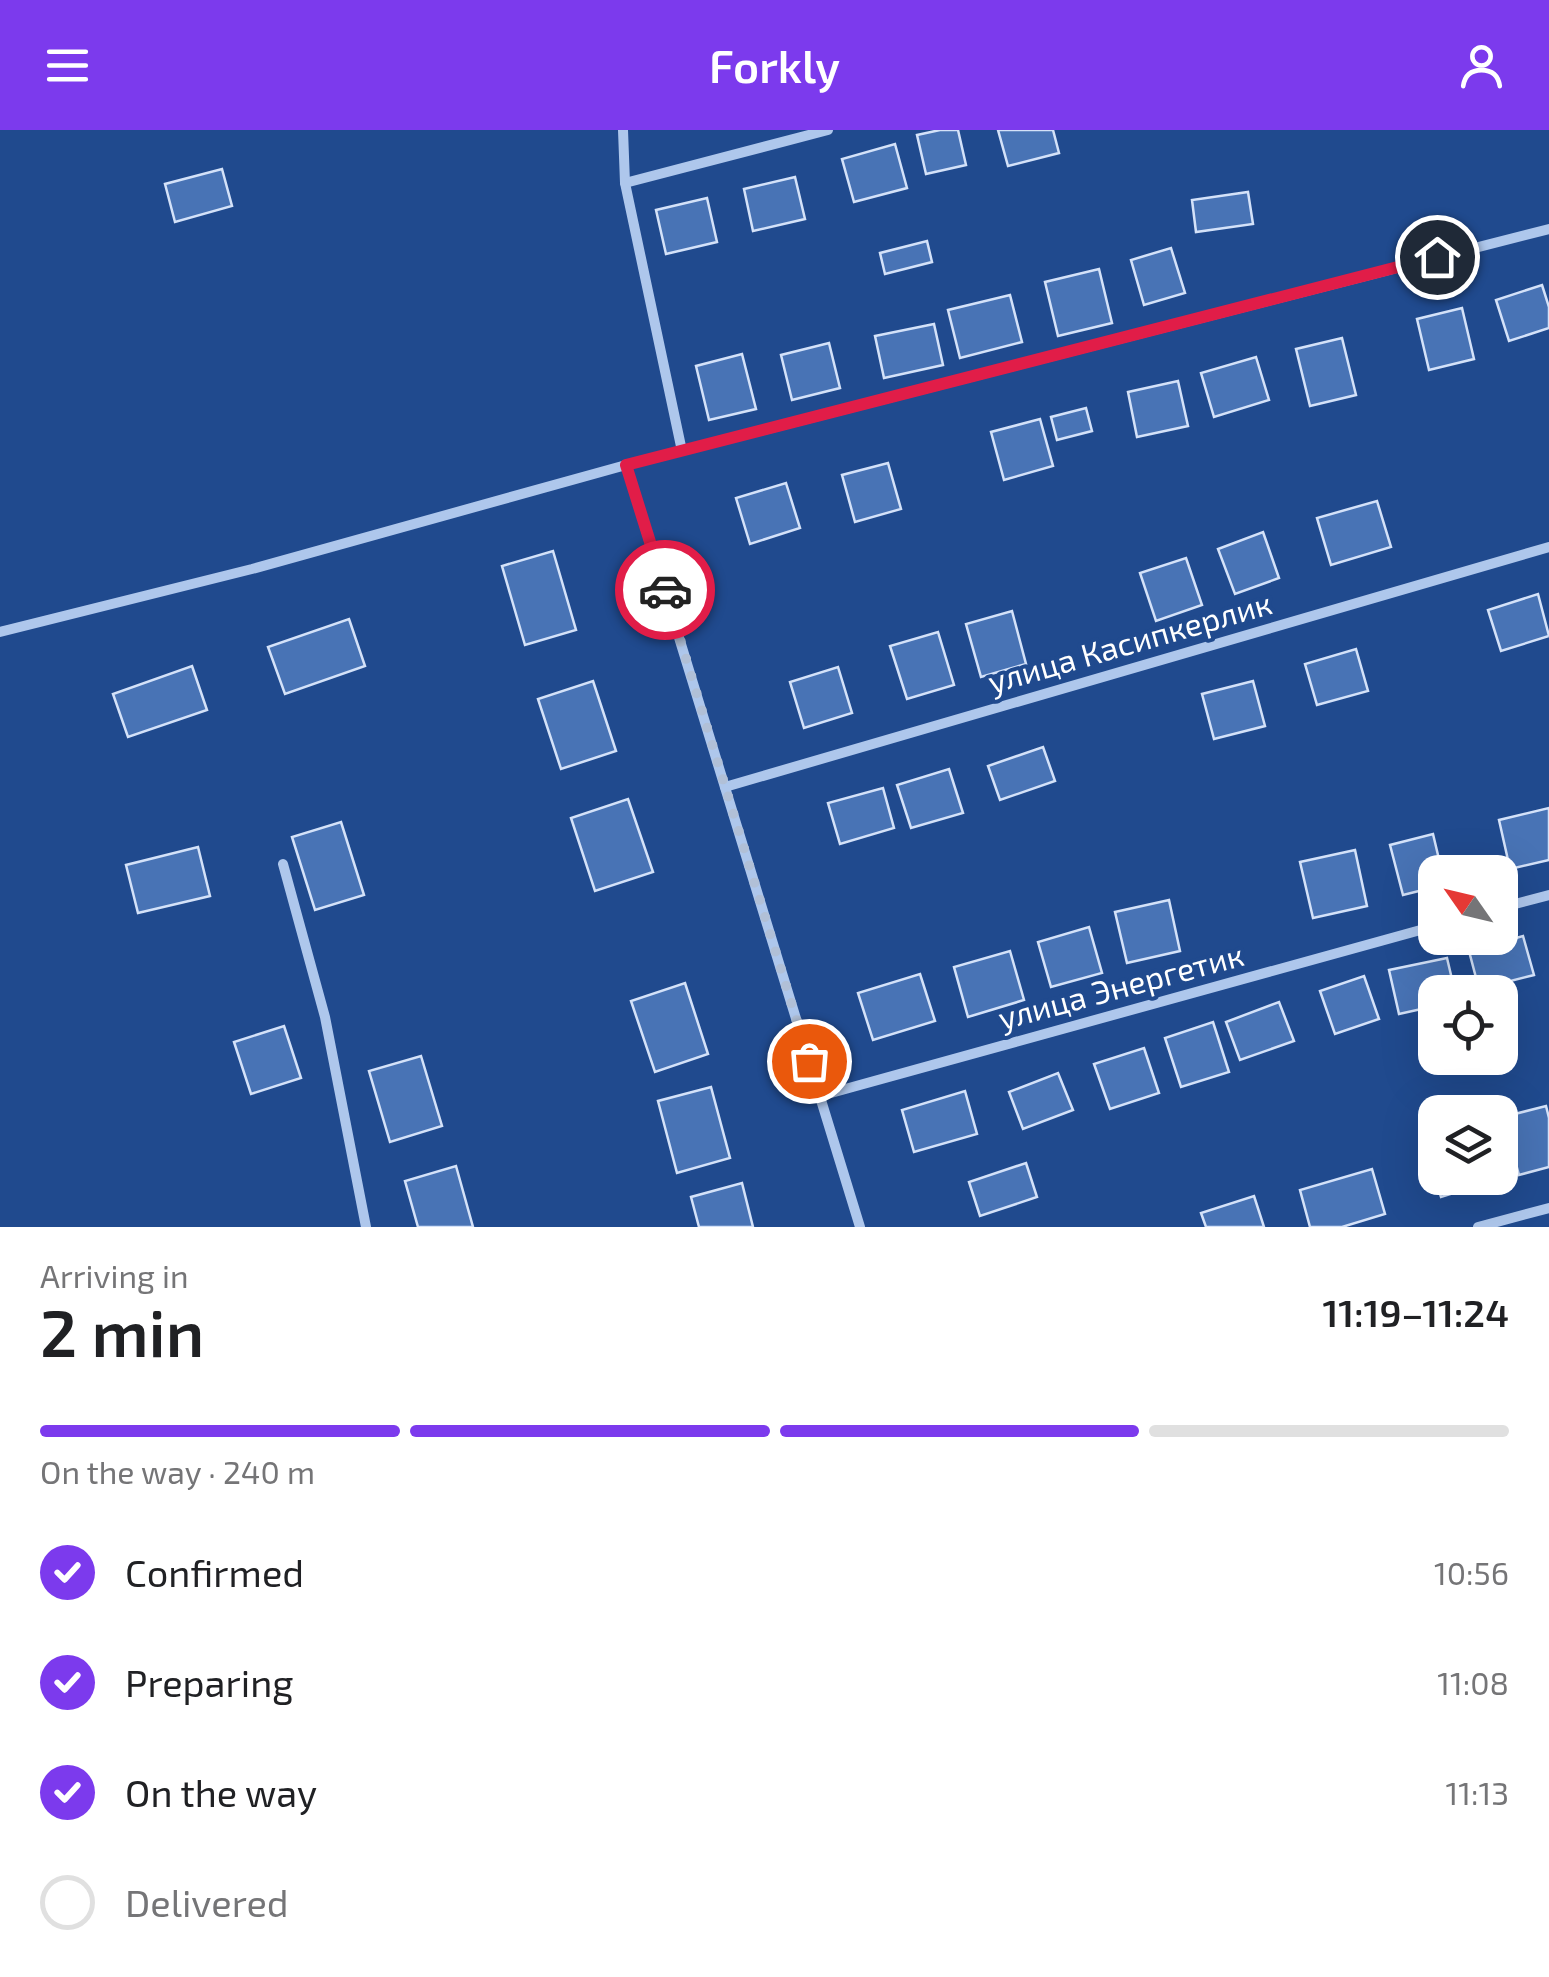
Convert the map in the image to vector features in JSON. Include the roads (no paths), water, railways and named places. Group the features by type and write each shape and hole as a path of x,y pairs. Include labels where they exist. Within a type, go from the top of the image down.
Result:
{"street":[{"path":"623,130 626,182 682,450"},
{"path":"626,182 828,130"},
{"path":"0,632 252,569 682,450 1549,228"},
{"path":"626,465 860,1227"},
{"name":"улица Касипкерлик","path":"725,787 1549,548"},
{"path":"283,864 325,1018 366,1227"},
{"path":"1518,903 1549,895"},
{"name":"улица Энергетик","path":"820,1096 1418,931"},
{"path":"1478,1227 1549,1208"}]}
